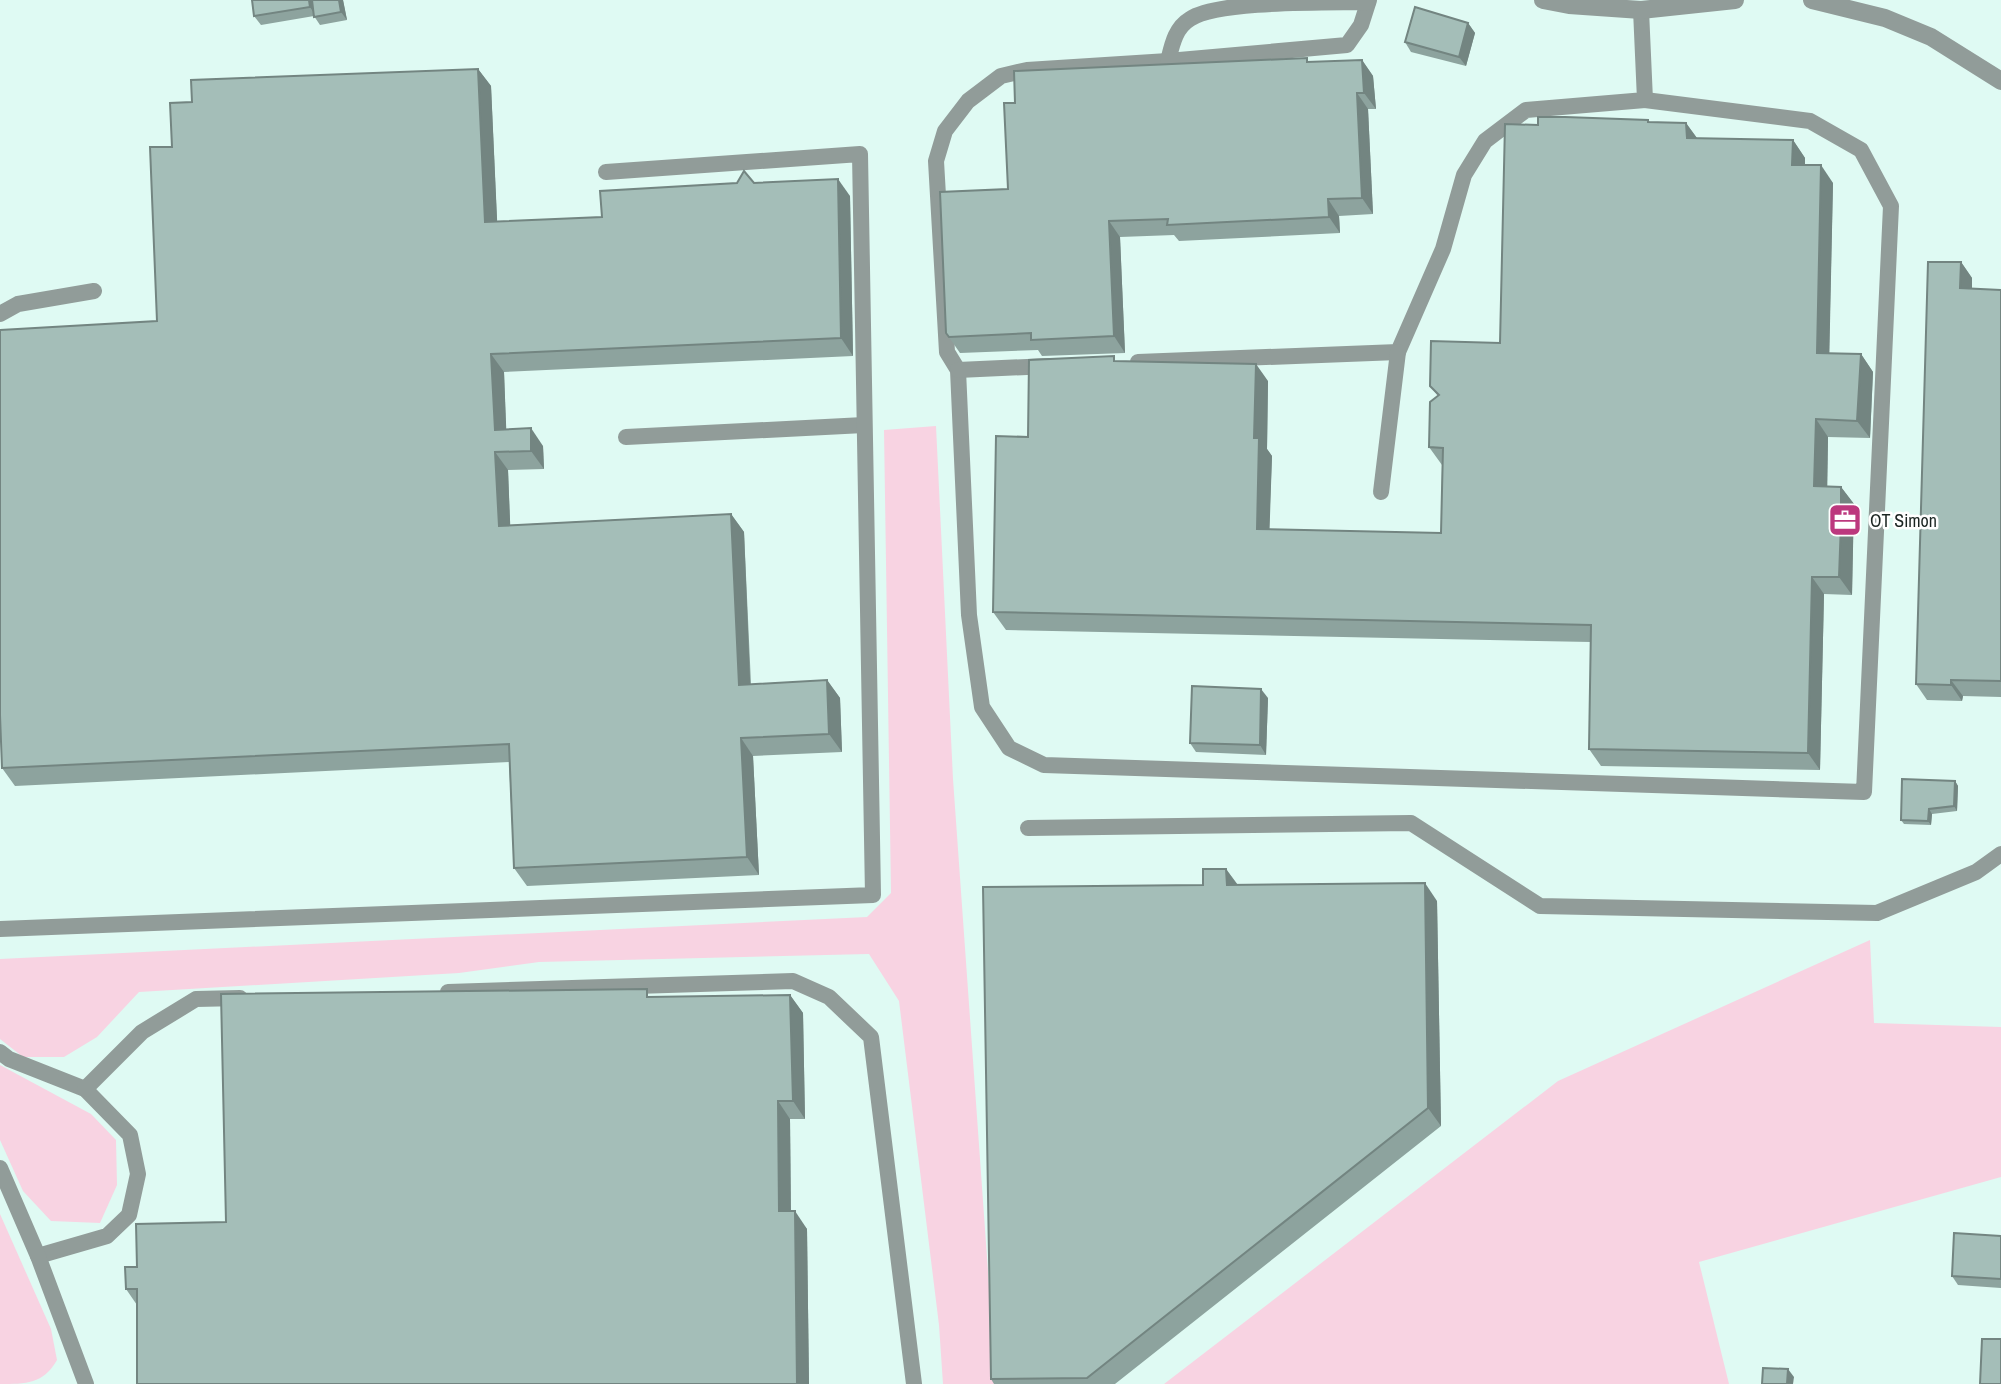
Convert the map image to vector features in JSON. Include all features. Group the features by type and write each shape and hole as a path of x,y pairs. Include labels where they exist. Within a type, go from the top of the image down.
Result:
{"street":[{"path":"1543,0 1569,5 1641,10 1735,0"},
{"path":"1812,0 1885,18 1931,37 2001,81"}],"lane":[{"path":"1168,61 1176,33 1190,19 1217,8 1369,1 1361,25 1346,45 1168,61 1027,70 1001,76 968,101 945,131 936,161 947,352 958,370 969,615 982,707 1009,748 1044,765 1864,792 1891,206 1861,150 1810,121 1645,100 1526,110 1485,141 1464,174 1443,249 1398,352 1381,492"},
{"path":"1641,10 1645,100"},
{"path":"0,929 873,895 860,154 606,172"},
{"path":"0,314 18,304 94,291"},
{"path":"1123,363 1398,352"},
{"path":"958,370 1068,365"},
{"path":"626,437 864,425"},
{"path":"1028,828 1411,823 1540,906 1877,913 1976,872 2001,854"},
{"path":"432,992 793,981 830,997 871,1037 914,1384"},
{"path":"85,1089 142,1032 197,999 252,997"},
{"path":"0,1052 9,1059 85,1089 130,1135 138,1174 129,1215 107,1236 38,1256"},
{"path":"0,1168 38,1256 86,1384"}],"shaded area":[{"path":"936,426 953,779 996,1384 943,1384 939,1325 899,1001 869,954 539,962 459,973 139,992 97,1037 64,1057 23,1057 0,1039 0,959 867,917 891,893 884,430"},
{"path":"1870,940 1874,1023 2001,1027 2001,1177 1699,1262 1729,1384 1164,1384 1558,1081"},
{"path":"0,1065 91,1114 116,1140 117,1185 100,1223 51,1221 23,1191 0,1140"},
{"path":"0,1214 51,1329 57,1360 46,1374 26,1383 0,1384"}],"building":[{"path":"252,0 309,0 310,7 254,16"},
{"path":"312,0 339,0 341,12 314,17"},
{"path":"1415,7 1468,23 1459,57 1405,42"},
{"path":"1307,58 1307,62 1362,60 1364,93 1357,93 1362,198 1328,199 1329,217 1167,225 1168,219 1109,221 1114,336 1031,340 1031,333 949,337 946,333 940,192 1008,189 1004,103 1015,103 1014,71"},
{"path":"478,69 485,222 602,217 600,191 737,183 744,171 754,183 838,179 841,338 491,354 495,430 531,428 531,451 495,452 499,526 731,514 739,685 827,680 829,734 741,738 747,857 514,868 509,744 2,768 0,330 157,321 150,147 172,147 170,103 192,102 191,80"},
{"path":"1538,117 1686,123 1687,138 1793,140 1792,165 1821,165 1817,353 1861,354 1857,421 1816,419 1814,486 1841,487 1841,523 1839,577 1812,577 1808,753 1589,749 1591,625 993,612 996,436 1028,437 1029,360 1114,356 1114,361 1256,364 1254,438 1259,438 1257,529 1441,533 1443,448 1429,447 1430,402 1439,395 1430,386 1431,341 1500,343 1505,124 1538,125"},
{"path":"1928,262 1961,262 1960,288 2001,290 2001,681 1951,680 1951,685 1916,684"},
{"path":"1192,686 1261,689 1260,745 1190,743"},
{"path":"1902,779 1955,781 1954,806 1929,809 1928,821 1901,820"},
{"path":"1203,869 1226,869 1227,885 1425,883 1428,1108 1087,1378 991,1379 983,887 1203,885"},
{"path":"647,989 647,997 790,995 793,1101 778,1101 779,1211 795,1211 797,1384 137,1384 137,1289 126,1289 125,1267 137,1267 136,1224 226,1222 221,994"},
{"path":"1954,1233 2001,1236 2001,1279 1952,1276"},
{"path":"1982,1339 2001,1339 2001,1384 1980,1384"},
{"path":"1763,1368 1788,1369 1787,1384 1762,1384"}],"place":[{"name":"OT Simon","path":"1845,520"}]}
